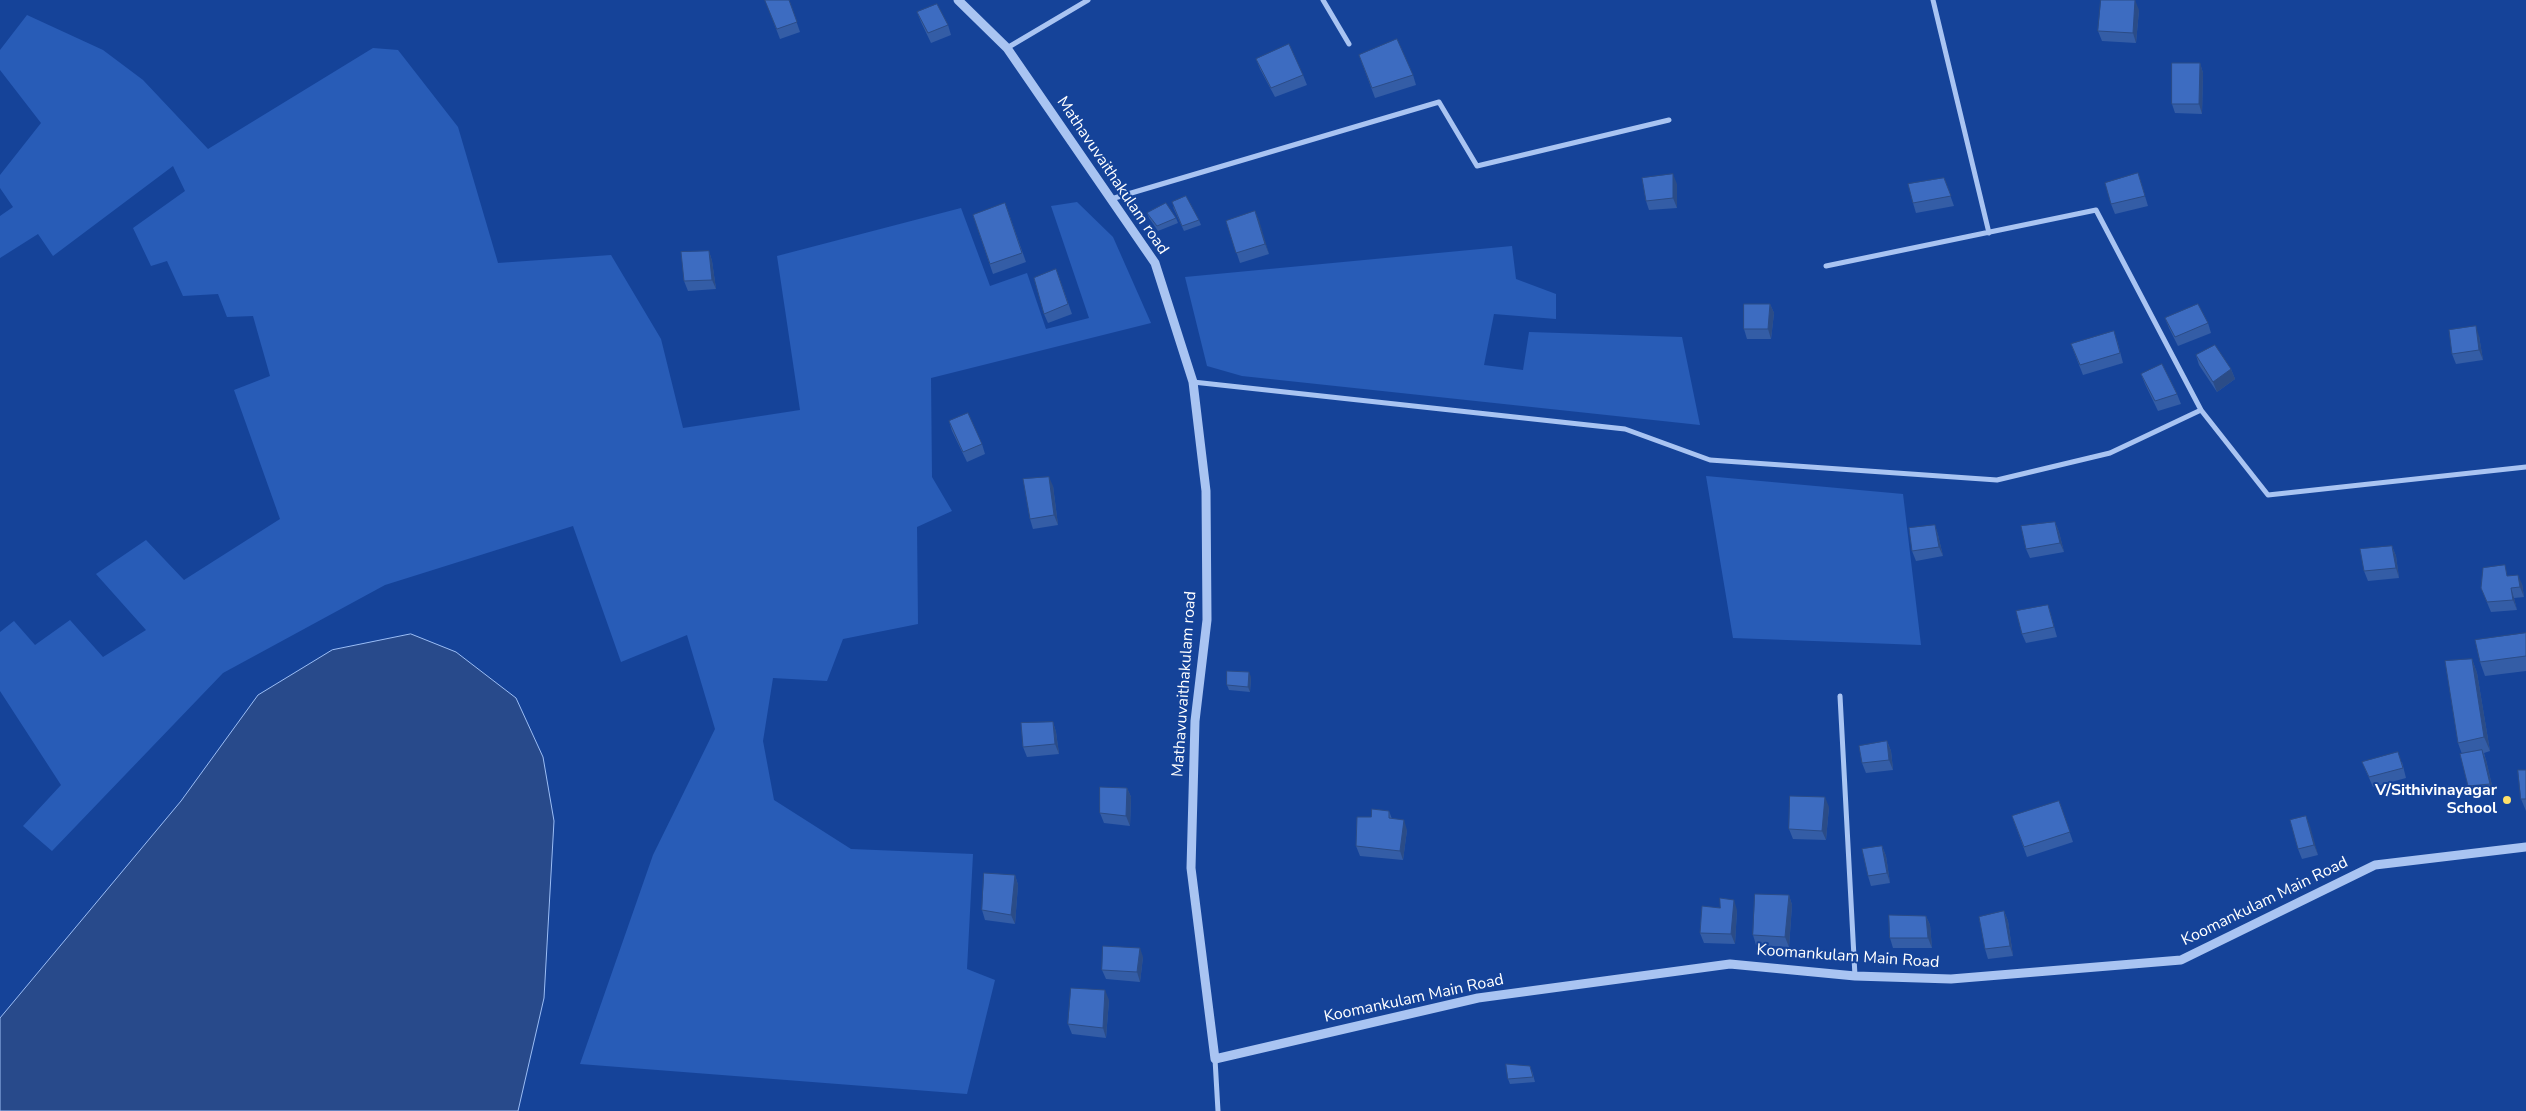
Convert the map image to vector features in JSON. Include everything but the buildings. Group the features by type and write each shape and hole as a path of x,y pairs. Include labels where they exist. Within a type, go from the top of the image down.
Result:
{"street":[{"name":"Mathavuvaithakulam road","path":"958,0 1007,48 1155,263 1193,382 1206,491 1207,620 1195,721 1191,868 1215,1059 1218,1111"},
{"path":"1007,48 1088,0"},
{"path":"1323,0 1349,44"},
{"path":"1933,0 1989,233"},
{"path":"1111,199 1439,102 1477,166 1669,120"},
{"path":"1826,266 2096,210 2201,410 2268,495 2526,467"},
{"path":"1193,382 1625,429 1710,460 1997,480 2110,454 2201,410"},
{"path":"1840,696 1855,976"},
{"name":"Koomankulam Main Road","path":"1215,1059 1478,998 1730,964 1855,976 1951,979 2181,960 2375,865 2526,847"}],"shaded area":[{"path":"27,15 103,50 143,80 208,149 373,48 398,50 458,127 498,263 611,255 661,339 683,428 800,410 777,256 961,208 990,286 1027,273 1046,329 1089,318 1051,206 1077,202 1113,237 1151,323 931,378 932,477 952,511 917,527 918,624 843,639 827,681 773,678 763,741 774,800 851,849 973,854 967,969 995,980 967,1094 580,1064 653,855 715,729 687,635 621,662 573,526 385,585 223,673 52,851 23,826 61,785 0,691 0,632 14,621 35,645 70,620 103,657 146,630 96,574 146,540 184,580 280,519 234,390 270,376 253,316 227,317 218,294 183,296 167,261 151,266 133,228 185,191 173,166 53,256 38,234 0,258 0,216 13,207 0,188 0,175 41,123 0,70 0,50"},
{"path":"1512,246 1516,279 1556,294 1556,319 1494,314 1484,365 1523,370 1529,332 1682,337 1700,425 1242,376 1207,366 1185,277"},
{"path":"1706,476 1903,494 1921,645 1733,638"},
{"path":"411,634 456,652 516,698 543,757 554,821 544,998 518,1111 0,1111 0,1018 181,801 258,695 332,650"}],"place":[{"name":"V/Sithivinayagar School","path":"2507,800"}]}
